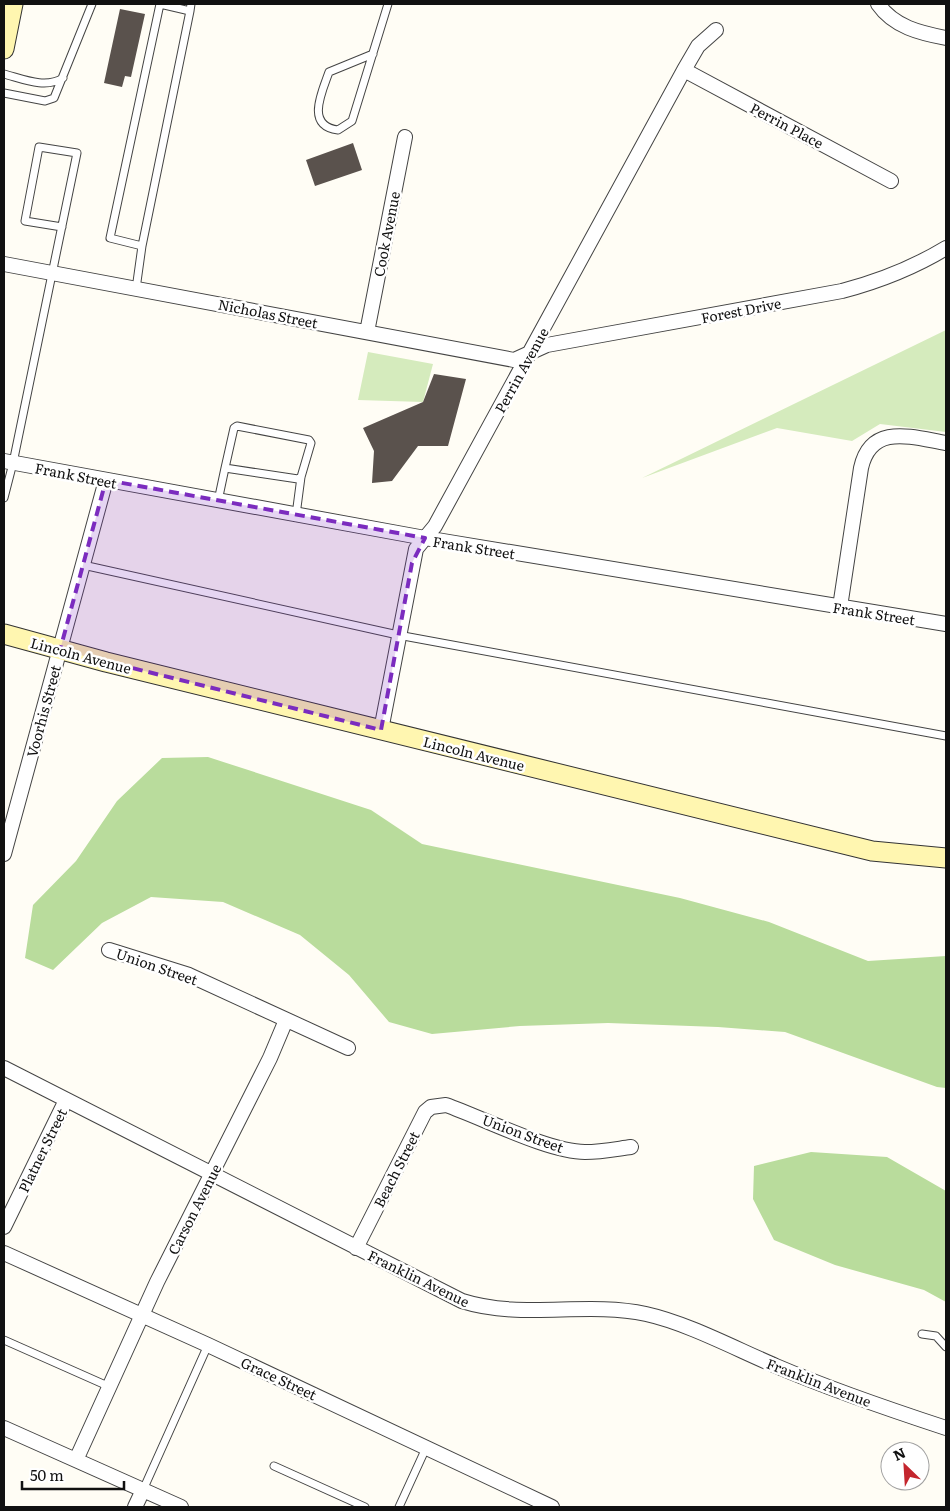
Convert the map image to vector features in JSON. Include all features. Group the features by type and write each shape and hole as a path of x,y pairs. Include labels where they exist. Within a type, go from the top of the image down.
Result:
{"street":[{"path":"4,49 13,4"},
{"path":"878,4 891,18 905,27 922,34 946,38"},
{"name":"Perrin Avenue","path":"381,730 416,549 435,526 684,70 698,46 716,30"},
{"name":"Perrin Place","path":"684,70 891,180"},
{"name":"Cook Avenue","path":"367,332 405,138"},
{"name":"Forest Drive","path":"530,352 546,345 842,291 885,279 920,264 946,248"},
{"name":"Nicholas Street","path":"4,264 514,360 530,352"},
{"path":"840,607 860,468 867,449 881,438 891,436 946,443"},
{"name":"Frank Street","path":"8,462 424,538 946,624"},
{"name":"Voorhis Street","path":"4,854 106,480"},
{"name":"Lincoln Avenue","path":"4,634 60,650 872,851 946,858"},
{"name":"Union Street","path":"108,950 189,975 286,1020"},
{"path":"286,1020 348,1048"},
{"name":"Carson Avenue","path":"76,1460 142,1315 270,1058 286,1020"},
{"name":"Franklin Avenue","path":"4,1068 462,1301 483,1308 619,1310 664,1320 835,1391 946,1426"},
{"name":"Platner Street","path":"4,1226 66,1100"},
{"name":"Union Street","path":"446,1104 542,1142 570,1149 584,1152 632,1148"},
{"name":"Beach Street","path":"356,1248 424,1112 431,1107 446,1104"},
{"name":"Grace Street","path":"4,1253 208,1345 552,1507"},
{"path":"4,1428 181,1507"},
{"path":"135,1507 143,1490"}],"lane":[{"path":"4,93 45,101 54,98 92,4"},
{"path":"136,289 142,246 191,7 160,4 110,238 142,246"},
{"path":"373,54 328,72 318,107 319,118 323,125 330,129 338,130 352,121 373,54 388,4"},
{"path":"4,74 43,84 55,83 63,77"},
{"path":"4,498 8,462 52,273 62,228 77,153 39,146 25,221 62,228"},
{"path":"218,501 232,432 236,426 309,440 311,443 301,477 296,515"},
{"path":"225,468 301,477"},
{"path":"83,565 398,635 946,736"},
{"path":"922,1334 936,1336 946,1347"},
{"path":"4,1340 110,1387"},
{"path":"143,1490 208,1345"},
{"path":"399,1507 426,1448"},
{"path":"274,1466 365,1507"}],"highlighted area":[{"path":"106,480 425,538 412,563 381,730 60,650"}],"green space":[{"path":"946,330 946,432 880,424 852,441 777,428 642,478"},
{"path":"368,352 433,364 423,402 358,400"},
{"path":"208,757 371,810 422,844 680,898 769,922 868,961 946,956 946,1088 937,1087 785,1032 718,1027 608,1023 520,1026 432,1034 389,1022 349,975 300,935 223,902 151,897 102,923 53,970 25,958 33,905 76,861 117,801 162,758"},
{"path":"811,1152 887,1157 946,1191 946,1302 924,1290 835,1265 774,1240 753,1199 754,1166"}],"building":[{"path":"120,9 145,14 131,77 125,76 122,87 104,83"},
{"path":"353,143 362,170 315,186 306,160"},
{"path":"434,374 466,379 448,446 418,446 392,481 372,483 374,451 363,428 423,402"}]}
